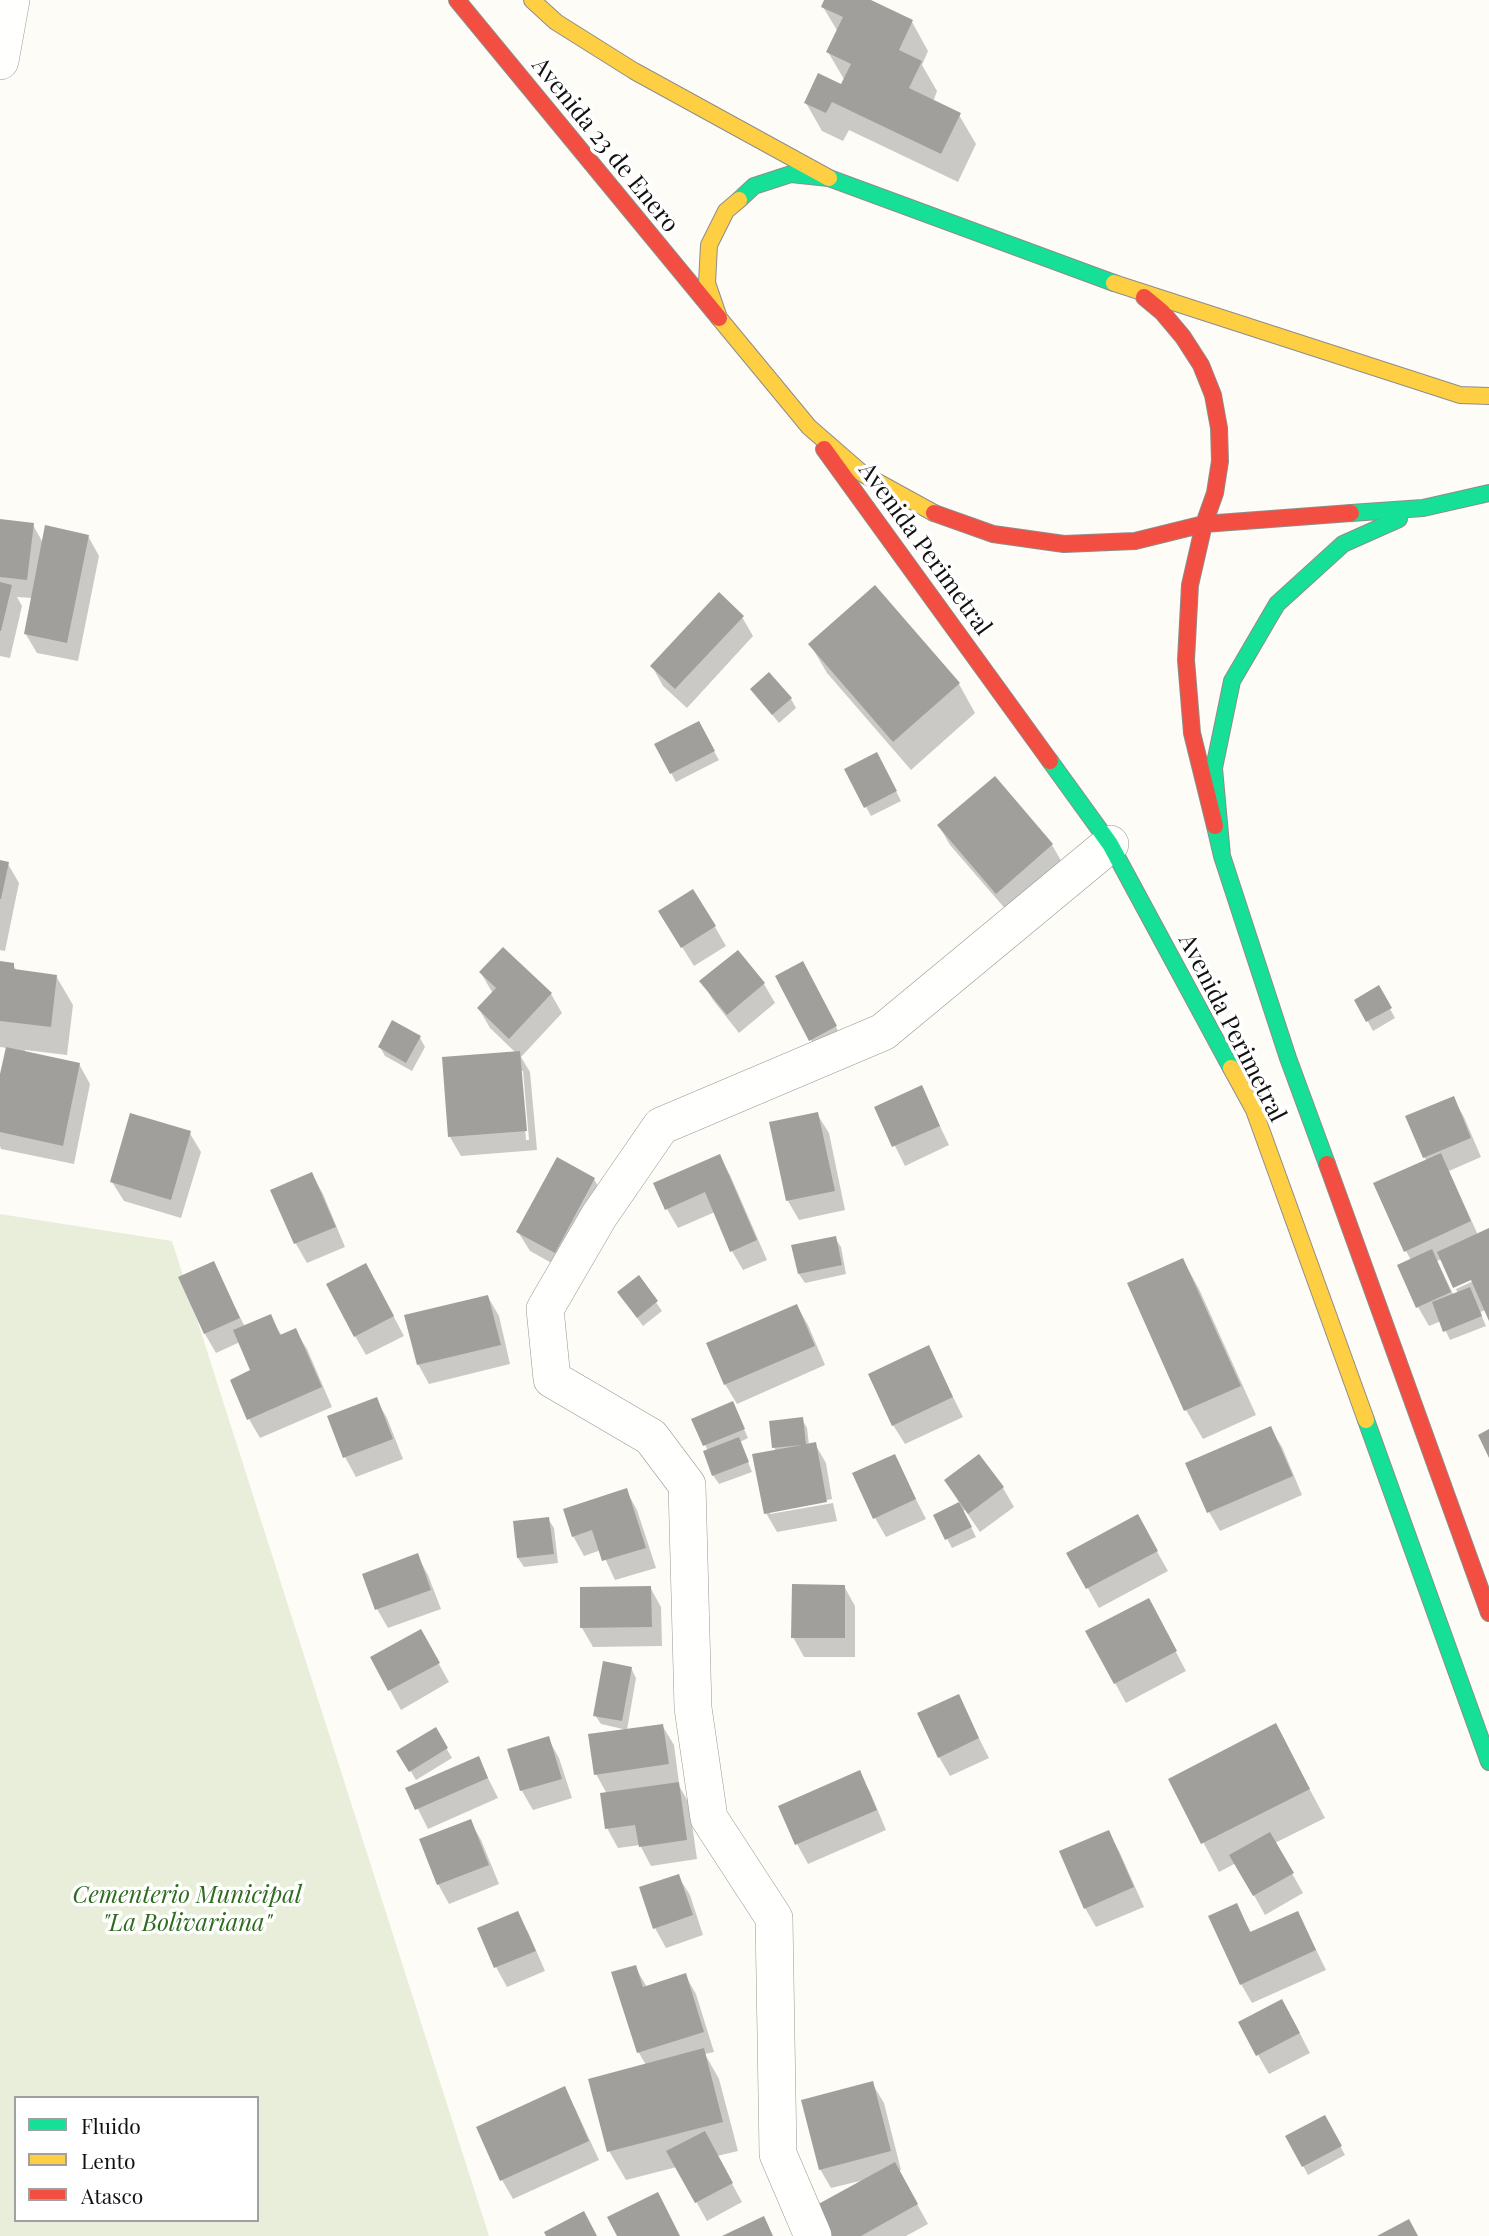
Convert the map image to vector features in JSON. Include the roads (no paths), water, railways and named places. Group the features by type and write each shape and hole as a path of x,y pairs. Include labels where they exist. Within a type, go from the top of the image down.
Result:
{"main road":[{"name":"Avenida 23 de Enero","path":"457,0 809,427"},
{"name":"Avenida 23 de Enero","path":"532,0 556,22 634,71 829,178"},
{"path":"719,318 707,283 709,245 726,211 754,186 791,174 829,178 1136,291 1460,395 1489,396"},
{"name":"Avenida Perimetral","path":"1136,291 1162,312 1201,365 1213,395 1219,428 1220,461 1215,493 1190,585 1186,660 1192,733 1222,856 1288,1058 1489,1613"},
{"path":"809,427 863,474 925,510 993,534 1064,544 1135,541 1205,524 1423,508 1489,493"},
{"name":"Avenida Perimetral","path":"809,427 1110,844 1254,1110 1489,1762"},
{"path":"1222,856 1214,768 1232,681 1238,670 1277,604 1343,544 1423,508"}],"street":[{"path":"0,61 11,0"},
{"path":"813,2236 778,2154 774,1918 709,1818 693,1708 687,1485 651,1437 552,1379 545,1309 599,1216 661,1126 883,1032 1110,844"}],"park label":[{"name":"Cementerio Municipal \"La Bolivariana\"","path":"187,1910"}]}
